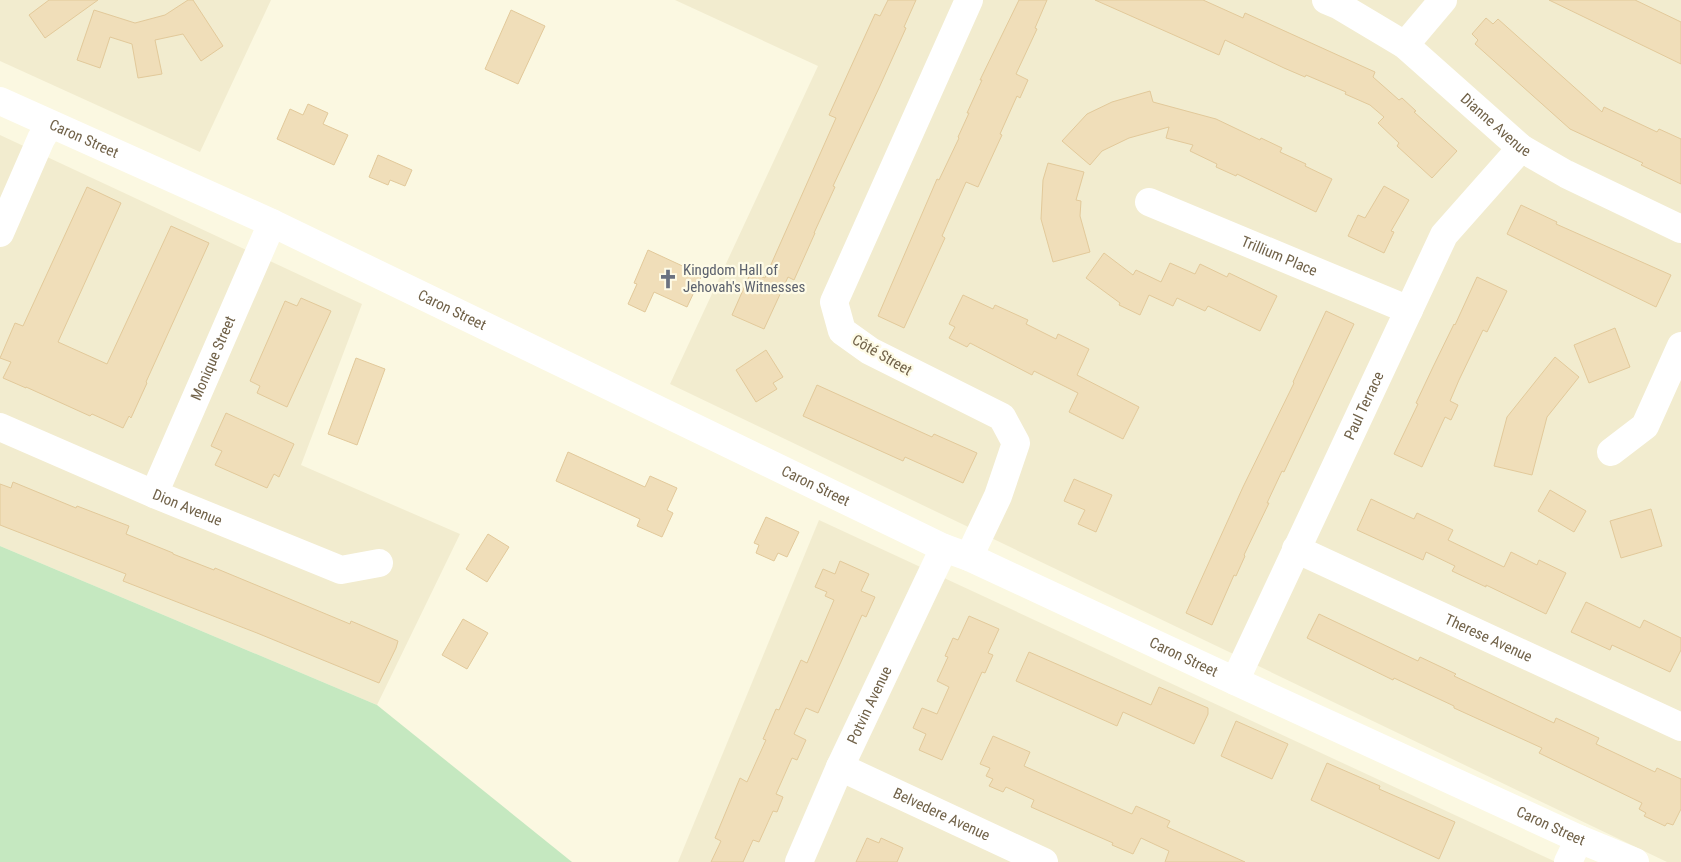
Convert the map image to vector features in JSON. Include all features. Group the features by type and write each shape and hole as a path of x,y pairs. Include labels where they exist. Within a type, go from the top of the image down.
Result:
{"street":[{"name":"Côté Street","path":"956,552 998,496 1016,443 1002,417 870,352 842,331 834,302 969,0"},
{"name":"Dianne Avenue","path":"1326,0 1338,5 1405,45 1521,148 1566,174 1681,229"},
{"path":"1405,45 1443,0"},
{"name":"Caron Street","path":"0,101 272,223 956,552 1235,681 1574,850 1635,862"},
{"path":"0,233 41,139 50,124"},
{"name":"Paul Terrace","path":"1235,681 1444,235 1521,148"},
{"name":"Trillium Place","path":"1149,202 1409,310"},
{"name":"Monique Street","path":"154,494 272,223"},
{"path":"1611,452 1645,426 1681,346"},
{"name":"Dion Avenue","path":"0,427 154,494 341,570 379,563"},
{"name":"Therese Avenue","path":"1296,549 1681,727"},
{"name":"Potvin Avenue","path":"799,862 840,767 956,552"},
{"name":"Belvedere Avenue","path":"840,767 1044,862"}],"shaded area":[{"path":"0,0 271,0 200,152 0,61"},
{"path":"675,0 1681,0 1681,862 1667,862 670,384 818,66"},
{"path":"0,135 362,304 301,465 460,534 377,705 0,546"},
{"path":"819,520 1556,862 678,862"}],"green space":[{"path":"0,546 377,705 572,862 0,862"}],"building":[{"path":"49,0 98,0 45,38 29,15"},
{"path":"188,0 193,0 223,46 201,61 183,34 155,40 162,74 138,78 132,44 110,37 100,68 77,60 94,10 135,23 165,15"},
{"path":"888,0 916,0 904,27 906,28 833,186 835,187 794,280 788,277 764,329 732,315 751,272 765,278 836,118 829,115 875,14 880,16"},
{"path":"1019,0 1047,0 1035,28 1037,29 1016,74 1028,80 1020,98 1017,96 1000,134 1002,135 978,187 966,182 942,236 945,238 904,328 878,316 937,179 939,180 959,138 969,113 967,113 982,80 980,80"},
{"path":"1095,0 1203,0 1243,18 1245,13 1375,72 1373,77 1399,100 1402,98 1416,111 1414,112 1457,151 1432,178 1397,146 1399,143 1378,123 1384,117 1370,105 1345,94 1346,92 1284,68 1225,40 1219,55"},
{"path":"1549,0 1635,0 1681,22 1681,64"},
{"path":"511,10 545,26 518,84 485,69"},
{"path":"1486,18 1493,24 1498,19 1602,112 1604,107 1657,132 1659,129 1681,139 1681,184 1641,165 1643,163 1570,129 1475,44 1478,40 1472,34"},
{"path":"1150,91 1153,102 1216,119 1260,140 1261,138 1282,148 1280,152 1332,179 1316,212 1237,174 1236,176 1216,167 1217,164 1190,151 1193,145 1166,138 1169,127 1129,138 1102,151 1090,165 1062,141 1087,114 1112,102"},
{"path":"308,104 328,113 323,124 348,135 334,165 277,139 290,109 303,115"},
{"path":"378,155 412,170 405,186 390,180 388,185 369,177"},
{"path":"1048,163 1084,172 1076,200 1081,201 1080,216 1090,252 1053,262 1041,219 1043,180"},
{"path":"1384,186 1409,200 1391,231 1394,232 1384,253 1348,236 1358,215 1365,218"},
{"path":"87,187 121,203 58,342 107,364 171,226 209,243 131,418 129,416 123,428 92,414 90,416 3,378 11,362 0,358 15,323 23,326"},
{"path":"1521,205 1557,222 1556,224 1671,275 1656,307 1507,234"},
{"name":"Kingdom Hall of Jehovah's Witnesses","path":"648,250 702,275 687,307 654,292 645,312 628,304 637,284 634,283"},
{"path":"1104,253 1133,275 1136,270 1161,282 1170,263 1195,274 1200,264 1227,277 1229,273 1277,296 1260,331 1208,306 1205,311 1177,298 1173,306 1149,295 1140,315 1119,305 1120,303 1086,278"},
{"path":"1477,277 1507,291 1487,332 1483,330 1459,380 1450,401 1458,405 1451,420 1445,417 1422,467 1394,454 1418,404 1416,403"},
{"path":"963,295 993,309 995,305 1028,320 1026,324 1056,339 1058,334 1089,349 1077,375 1139,407 1123,439 1069,412 1078,393 1034,371 1032,375 970,343 967,347 949,338 955,327 949,324"},
{"path":"301,298 331,311 287,407 257,393 260,386 250,381 285,301 297,306"},
{"path":"1326,311 1354,324 1284,472 1282,471 1236,576 1234,575 1212,625 1186,613"},
{"path":"1615,328 1630,367 1589,383 1574,345"},
{"path":"766,350 783,377 773,383 777,389 756,402 736,370"},
{"path":"1555,357 1579,377 1547,417 1532,475 1494,466 1507,417"},
{"path":"356,358 385,369 357,445 328,434"},
{"path":"817,385 932,437 934,434 977,453 963,483 905,457 903,461 803,416"},
{"path":"226,413 294,444 279,477 274,474 267,488 215,465 222,451 211,446"},
{"path":"568,452 645,487 650,476 677,488 667,510 673,513 662,537 637,526 640,519 556,481"},
{"path":"1074,479 1112,495 1096,532 1078,524 1085,510 1064,501"},
{"path":"13,482 76,508 77,506 129,526 126,534 173,554 214,570 215,568 350,624 351,621 398,641 379,683 123,581 126,574 0,525 0,484 11,488"},
{"path":"1550,490 1586,511 1574,532 1538,511"},
{"path":"1371,499 1414,519 1417,513 1453,530 1448,540 1504,567 1511,552 1537,565 1539,560 1566,573 1546,614 1452,571 1455,566 1426,552 1423,560 1357,530"},
{"path":"1651,509 1662,546 1621,558 1610,521"},
{"path":"766,517 799,532 787,557 778,553 774,561 756,553 759,545 754,543"},
{"path":"488,534 509,547 487,582 466,569"},
{"path":"840,561 869,574 861,591 875,597 866,617 862,615 818,713 806,708 794,734 806,740 797,760 792,758 776,794 783,797 777,812 773,811 759,842 753,840 743,862 711,862 721,841 715,838 740,778 747,782 766,740 763,739 776,709 779,710 801,660 807,663 834,600 825,596 827,592 815,587 823,569 835,574"},
{"path":"1586,602 1640,628 1644,620 1681,638 1681,650 1670,672 1612,645 1610,650 1571,632"},
{"path":"1319,614 1418,661 1420,657 1456,674 1454,676 1554,723 1556,718 1599,738 1596,744 1655,772 1657,768 1681,779 1681,809 1673,825 1667,823 1665,826 1644,816 1646,813 1639,809 1642,803 1539,753 1542,748 1394,678 1393,680 1307,638"},
{"path":"969,616 999,629 988,653 993,655 985,673 982,672 942,760 919,750 926,734 913,728 922,708 937,714 949,687 937,681 948,657 945,656 953,638 958,640"},
{"path":"463,619 488,633 467,669 442,655"},
{"path":"1029,652 1151,705 1159,687 1208,708 1208,714 1194,744 1123,712 1117,726 1016,681"},
{"path":"1236,721 1288,744 1272,779 1221,756"},
{"path":"993,736 1030,752 1024,766 1132,814 1136,806 1170,821 1167,827 1245,862 1165,862 1169,851 1141,838 1133,854 1112,845 1113,843 1031,807 1034,800 1006,787 1003,792 989,786 993,779 986,776 990,768 980,764"},
{"path":"1327,763 1380,786 1379,789 1455,822 1439,859 1311,800"},
{"path":"867,838 879,843 881,838 903,848 897,862 856,862"}],"place":[{"name":"Kingdom Hall of Jehovah's Witnesses","path":"668,279"}]}
